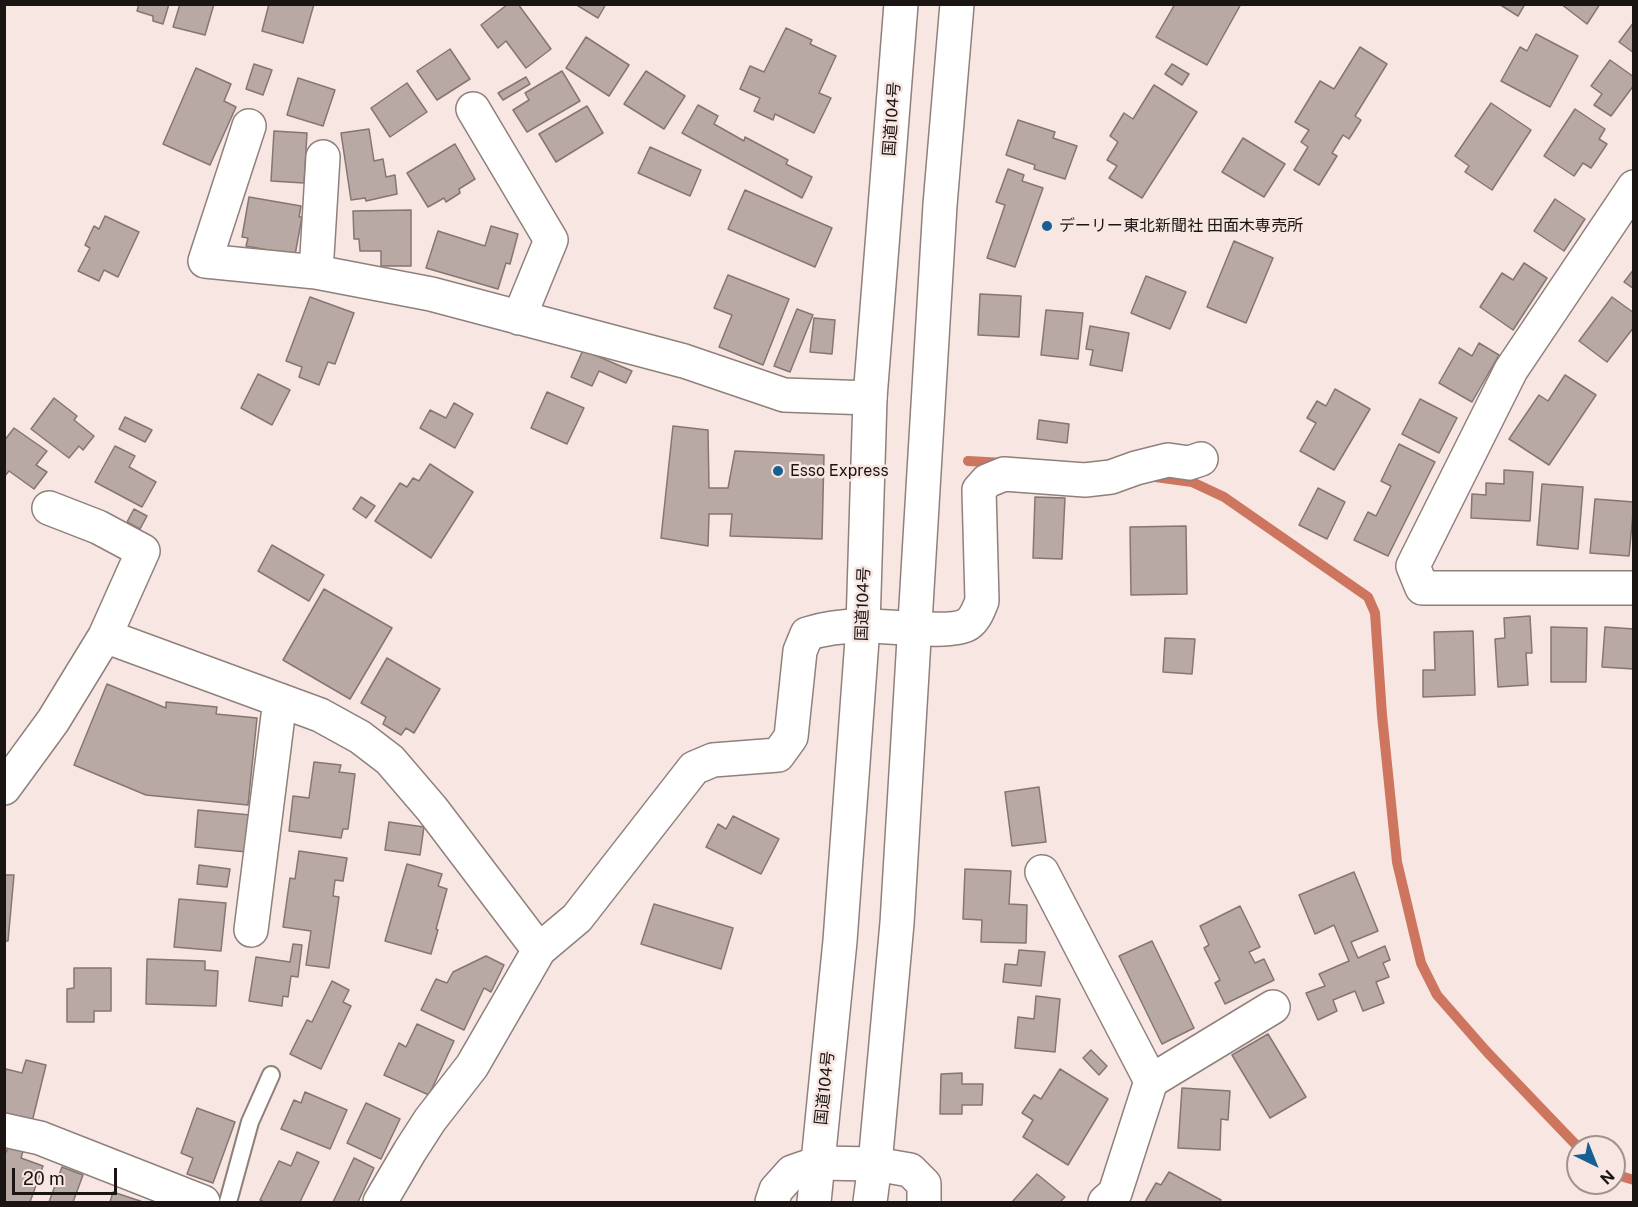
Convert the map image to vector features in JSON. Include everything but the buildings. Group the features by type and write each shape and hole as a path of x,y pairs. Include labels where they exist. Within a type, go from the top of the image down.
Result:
{"main road":[{"name":"国道104号","path":"814,1203 840,941 863,626 870,398 901,4"},
{"path":"870,1203 897,923 940,204 957,4"},
{"path":"472,109 551,240 519,318"},
{"path":"249,126 205,261 316,272 410,289 684,361 784,395 870,398"},
{"path":"316,272 323,157"},
{"path":"1634,187 1511,370 1413,566 1422,588 1634,588"},
{"path":"380,1203 430,1120 472,1066 538,950 577,918 694,768 713,760 778,755 791,737 800,651 807,634 831,627 915,627 941,630 955,629 969,624 982,601 979,490 987,481 1004,474 1085,480 1111,477 1168,460 1189,463 1201,459"},
{"path":"4,788 53,721 105,636 142,551 98,527 49,508"},
{"path":"105,636 320,715 360,737 390,760 432,809 538,950"},
{"path":"251,930 280,700"},
{"path":"1042,872 1151,1081"},
{"path":"1105,1203 1115,1193 1151,1081 1273,1007"},
{"path":"4,1130 40,1138 203,1203"},
{"path":"772,1203 776,1190 792,1172 818,1163 875,1164 910,1170 924,1184 924,1203"}],"lane":[{"path":"228,1203 250,1122 271,1075"}],"waterway":[{"path":"968,461 1004,463"},
{"path":"1148,476 1192,482 1224,497 1368,597 1375,613 1382,715 1397,862 1421,963 1437,995 1487,1052 1567,1135"},
{"path":"1626,1178 1634,1180"}],"place":[{"name":"デーリー東北新聞社 田面木専売所","path":"1047,226"},
{"name":"Esso Express","path":"778,471"}]}
